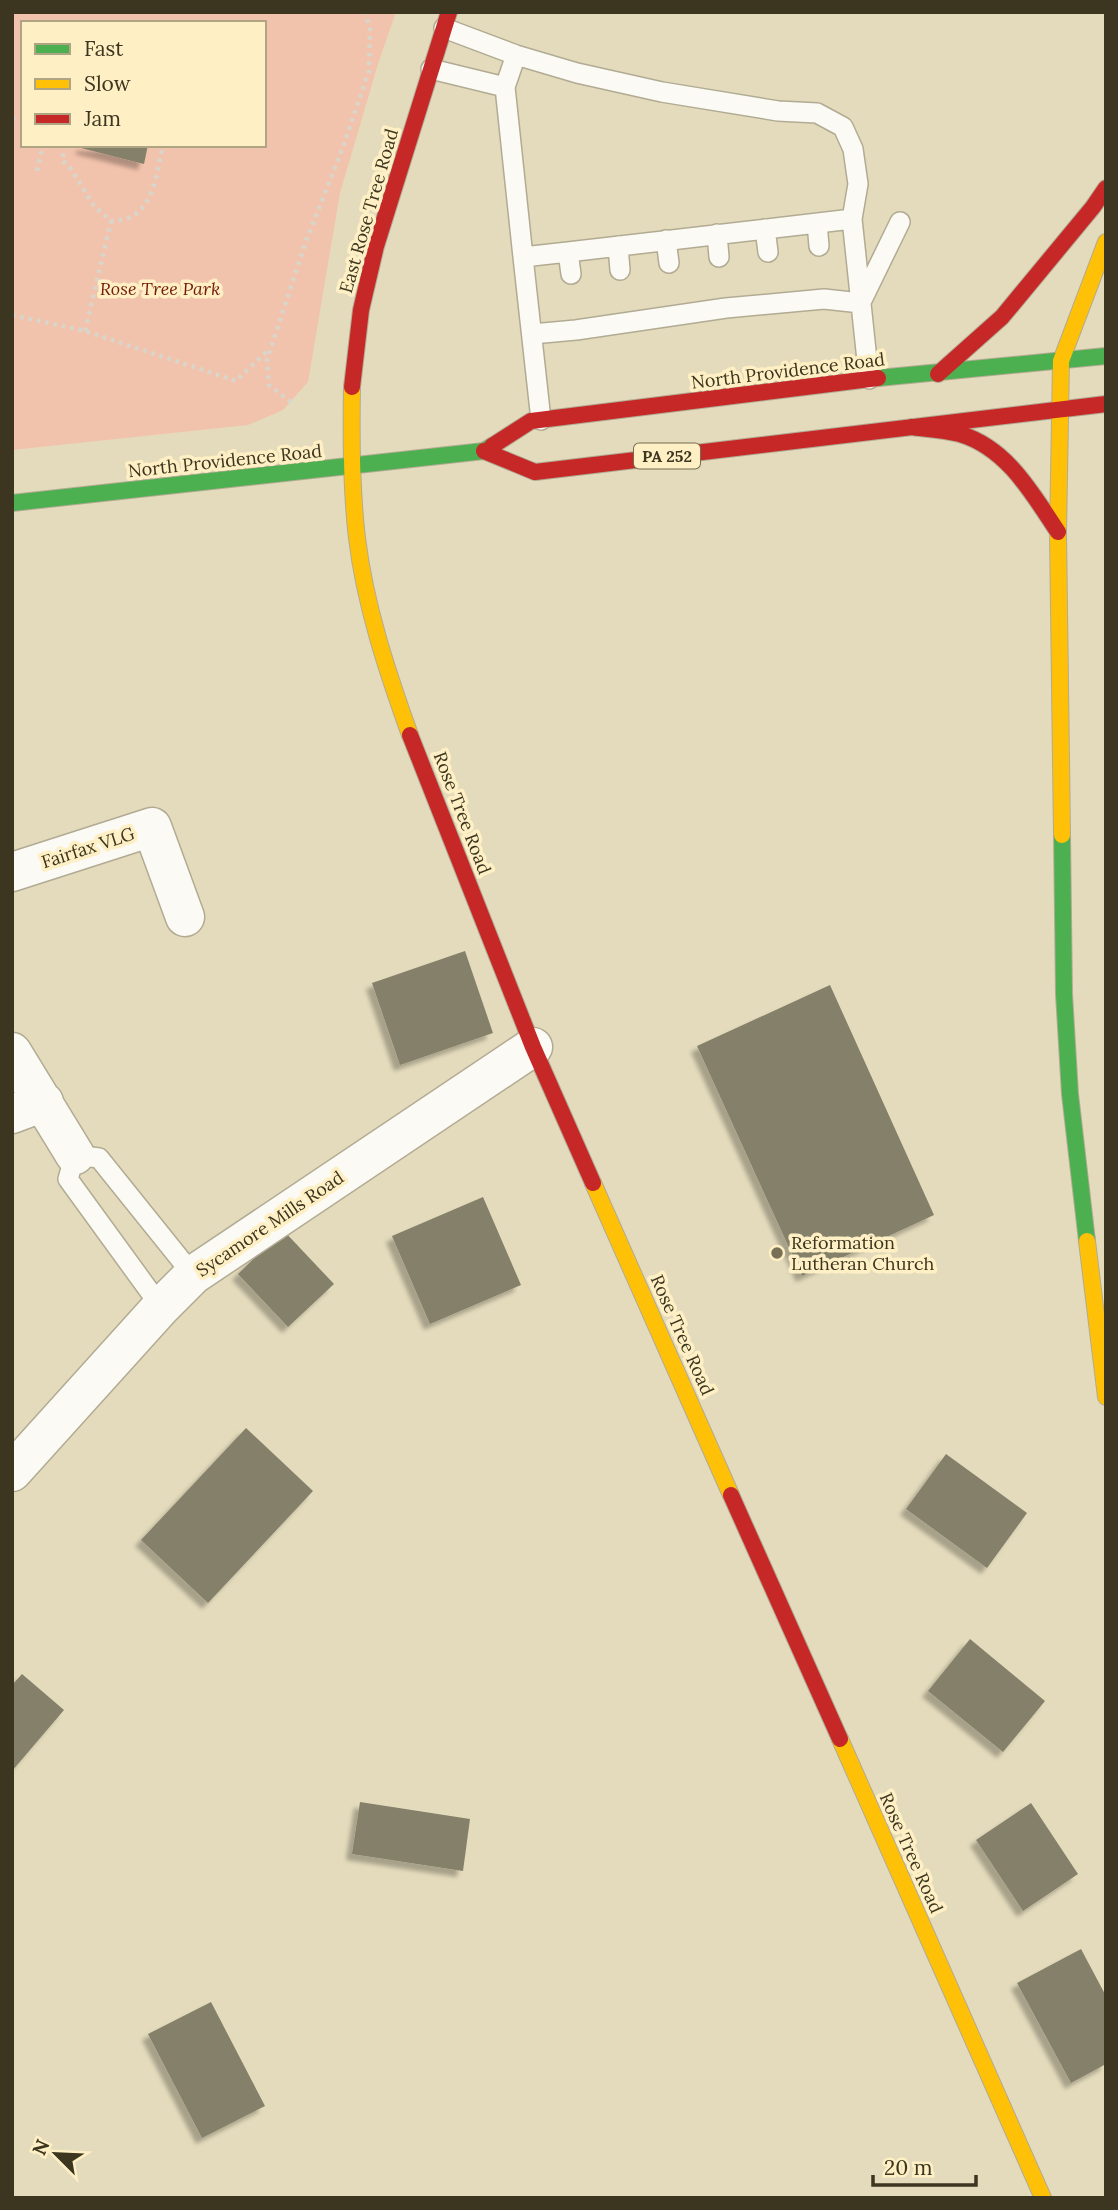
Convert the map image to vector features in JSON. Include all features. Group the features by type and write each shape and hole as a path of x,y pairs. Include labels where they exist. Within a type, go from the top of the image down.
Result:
{"main road":[{"name":"East Rose Tree Road","path":"351,466 352,381 361,310 376,246 446,20"},
{"path":"938,374 1002,317 1106,188"},
{"path":"1106,242 1060,361 1058,531 1064,994 1070,1094 1106,1397"},
{"name":"North Providence Road","path":"12,503 484,451 531,421 869,379 1106,356"},
{"name":"North Providence Road","path":"484,451 535,471 1106,404"},
{"path":"911,427 953,432 991,448 1008,463 1058,531"},
{"name":"Rose Tree Road","path":"351,466 357,540 386,668 533,1047 1042,2198"}],"street":[{"name":"Fairfax VLG","path":"12,872 152,827 185,917"},
{"name":"Sycamore Mills Road","path":"12,1472 193,1275 533,1047"},
{"path":"12,1052 28,1108 75,1155"}],"lane":[{"path":"446,20 516,55 577,72 662,93 778,111 817,113 843,127 853,149 858,184 852,219 869,379"},
{"path":"516,55 505,88 541,420"},
{"path":"431,69 505,88"},
{"path":"523,257 852,219"},
{"path":"861,303 900,222"},
{"path":"817,223 820,246"},
{"path":"765,229 768,252"},
{"path":"717,234 719,257"},
{"path":"666,240 669,262"},
{"path":"618,246 620,270"},
{"path":"568,252 571,274"},
{"path":"532,334 576,321 724,300 823,291 861,303"},
{"path":"161,1307 68,1179 75,1155 99,1158 193,1275"}],"path":[{"path":"291,402 269,385 267,360 305,244 369,71 370,29 365,12"},
{"path":"37,171 43,147"},
{"path":"65,147 62,160 71,169 94,206 111,221"},
{"path":"111,221 127,218 139,211 150,198 163,147"},
{"path":"85,331 111,221"},
{"path":"12,316 85,331 236,381 273,346"}],"green space":[{"name":"Rose Tree Park","path":"12,12 396,12 340,193 308,382 283,410 248,425 12,450"}],"building":[{"path":"81,147 148,147 144,164"},
{"path":"465,951 493,1033 400,1065 372,983"},
{"path":"830,985 934,1215 802,1276 697,1046"},
{"path":"483,1197 521,1285 430,1324 392,1236"},
{"path":"283,1230 334,1284 288,1327 238,1274"},
{"path":"246,1428 313,1491 208,1603 141,1540"},
{"path":"946,1454 1027,1513 987,1568 906,1509"},
{"path":"970,1639 1045,1701 1003,1752 928,1691"},
{"path":"22,1674 64,1710 12,1771 12,1685"},
{"path":"360,1802 470,1819 463,1871 352,1854"},
{"path":"1031,1803 1078,1874 1023,1911 976,1840"},
{"path":"1081,1949 1106,1996 1106,2064 1071,2083 1017,1983"},
{"path":"211,2002 265,2106 202,2138 148,2034"}],"traffic: fast":[{"path":"878,378 1106,356"},
{"path":"12,503 484,451 492,446"},
{"path":"1062,835 1064,994 1070,1094 1087,1241"}],"traffic: slow":[{"path":"1062,835 1058,532 1061,361 1106,242"},
{"path":"352,387 355,519 365,588 378,638 410,735"},
{"path":"593,1183 731,1495"},
{"path":"1087,1241 1106,1397"},
{"path":"840,1739 1043,2198"}],"traffic: jam":[{"path":"352,387 361,310 376,246 449,12"},
{"path":"938,374 1002,317 1106,188"},
{"path":"492,446 531,421 878,378"},
{"path":"484,451 535,472 1106,404"},
{"path":"911,427 960,434 991,450 1017,474 1058,532"},
{"path":"410,735 533,1047 593,1183"},
{"path":"731,1495 840,1739"}],"place":[{"name":"Reformation Lutheran Church","path":"777,1253"}]}
